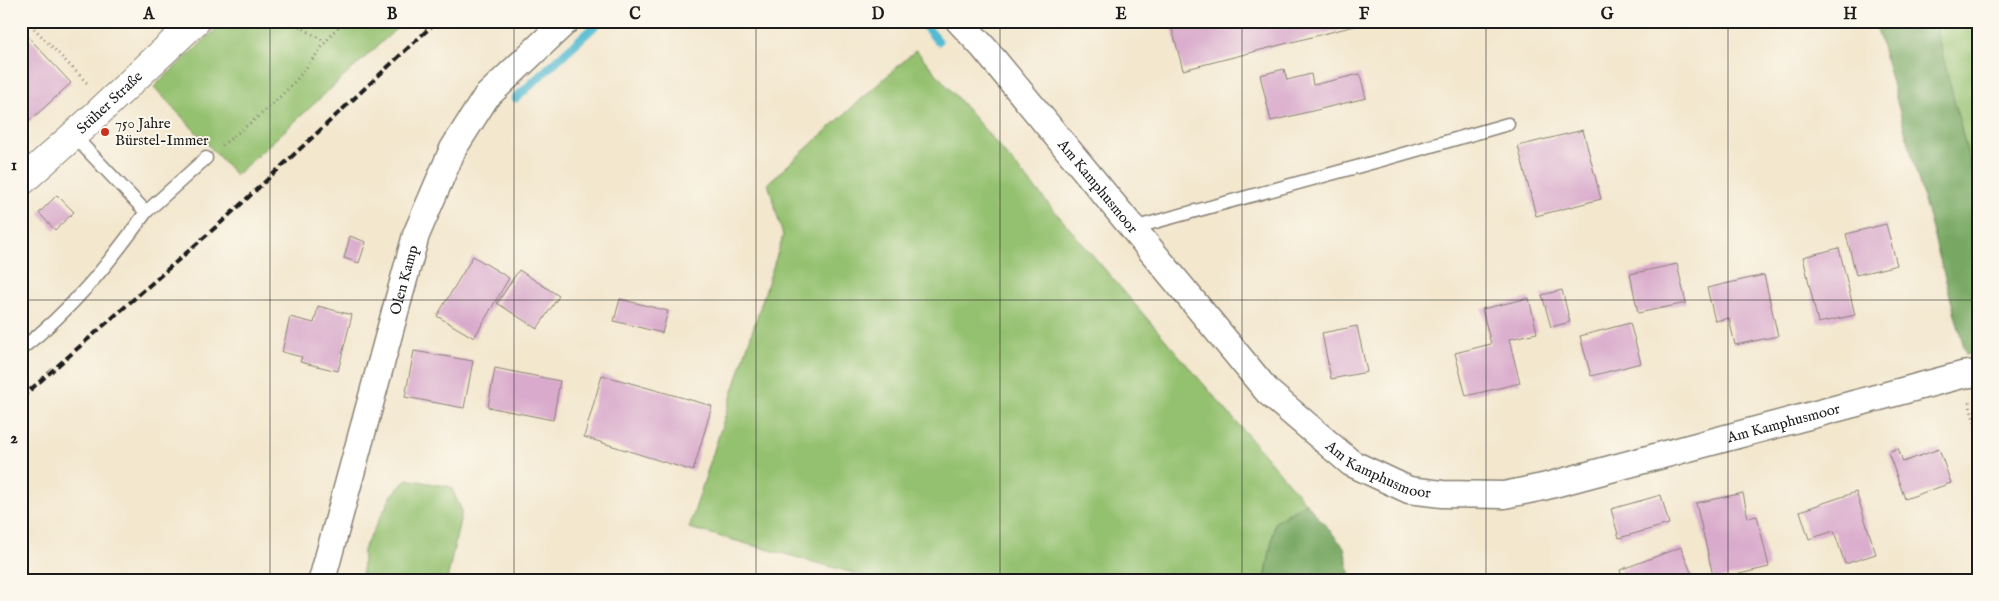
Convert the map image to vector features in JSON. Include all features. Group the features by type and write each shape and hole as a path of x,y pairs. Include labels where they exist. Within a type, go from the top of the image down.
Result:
{"street":[{"name":"Stüher Straße","path":"21,182 74,136 196,21"},
{"name":"Olen Kamp","path":"322,580 416,235 453,148 486,97 566,21"},
{"name":"Am Kamphusmoor","path":"959,21 984,48 1268,392 1351,463 1409,490 1442,494 1504,495 1544,487 1970,374"}],"lane":[{"path":"1133,228 1508,124"},
{"path":"74,136 146,212"},
{"path":"21,350 45,331 112,260 146,212 206,158"}],"path":[{"path":"27,21 108,103"},
{"path":"291,21 324,41"},
{"path":"206,158 252,122 295,81 324,41 343,21"},
{"path":"1970,374 1978,435"}],"green space":[{"path":"225,21 405,21 236,175 154,87"},
{"path":"1875,21 1934,21 1978,196 1978,352 1966,355"},
{"path":"1934,21 1978,21 1978,196"},
{"path":"916,50 1306,503 1275,522 1265,580 879,580 689,528 783,236 768,183"},
{"path":"407,479 451,487 462,511 447,580 362,580 363,550 392,495"},
{"path":"1306,503 1344,547 1351,580 1265,580 1275,522"}],"building":[{"path":"1170,21 1370,21 1370,22 1183,70"},
{"path":"21,29 71,83 21,129"},
{"path":"1284,69 1287,80 1311,74 1313,85 1360,74 1366,98 1271,121 1260,75"},
{"path":"1583,130 1601,199 1536,216 1518,146"},
{"path":"57,195 74,212 55,230 39,213"},
{"path":"1886,224 1897,265 1856,275 1846,234"},
{"path":"350,236 366,242 359,263 344,258"},
{"path":"1839,248 1855,315 1818,323 1803,257"},
{"path":"473,256 509,278 474,338 437,316"},
{"path":"1677,264 1686,303 1638,313 1630,274"},
{"path":"519,270 559,296 537,329 497,303"},
{"path":"1764,275 1778,336 1735,345 1729,318 1715,321 1707,288"},
{"path":"1562,290 1570,322 1551,327 1542,295"},
{"path":"1529,298 1537,333 1509,339 1520,383 1466,396 1455,353 1491,344 1482,309"},
{"path":"620,299 668,311 662,333 614,321"},
{"path":"318,306 352,315 338,371 300,362 302,357 282,352 290,317 314,323"},
{"path":"1630,323 1641,363 1591,376 1580,336"},
{"path":"1357,326 1367,372 1331,379 1322,333"},
{"path":"414,351 473,361 464,408 405,397"},
{"path":"495,368 560,381 553,420 488,407"},
{"path":"602,375 712,406 693,471 584,437"},
{"path":"1898,448 1903,462 1939,449 1951,483 1905,499 1888,452"},
{"path":"1856,492 1876,554 1845,564 1834,531 1809,539 1800,511"},
{"path":"1743,493 1748,518 1757,516 1769,567 1714,580 1696,503"},
{"path":"1661,495 1669,524 1619,538 1611,509"},
{"path":"1681,547 1694,580 1623,580 1620,570"}],"waterway":[{"path":"516,98 600,21"},
{"path":"921,21 938,41"}],"railway":[{"path":"21,398 225,219 437,21"}],"place":[{"name":"750 Jahre Bürstel-Immer","path":"105,132"}]}
